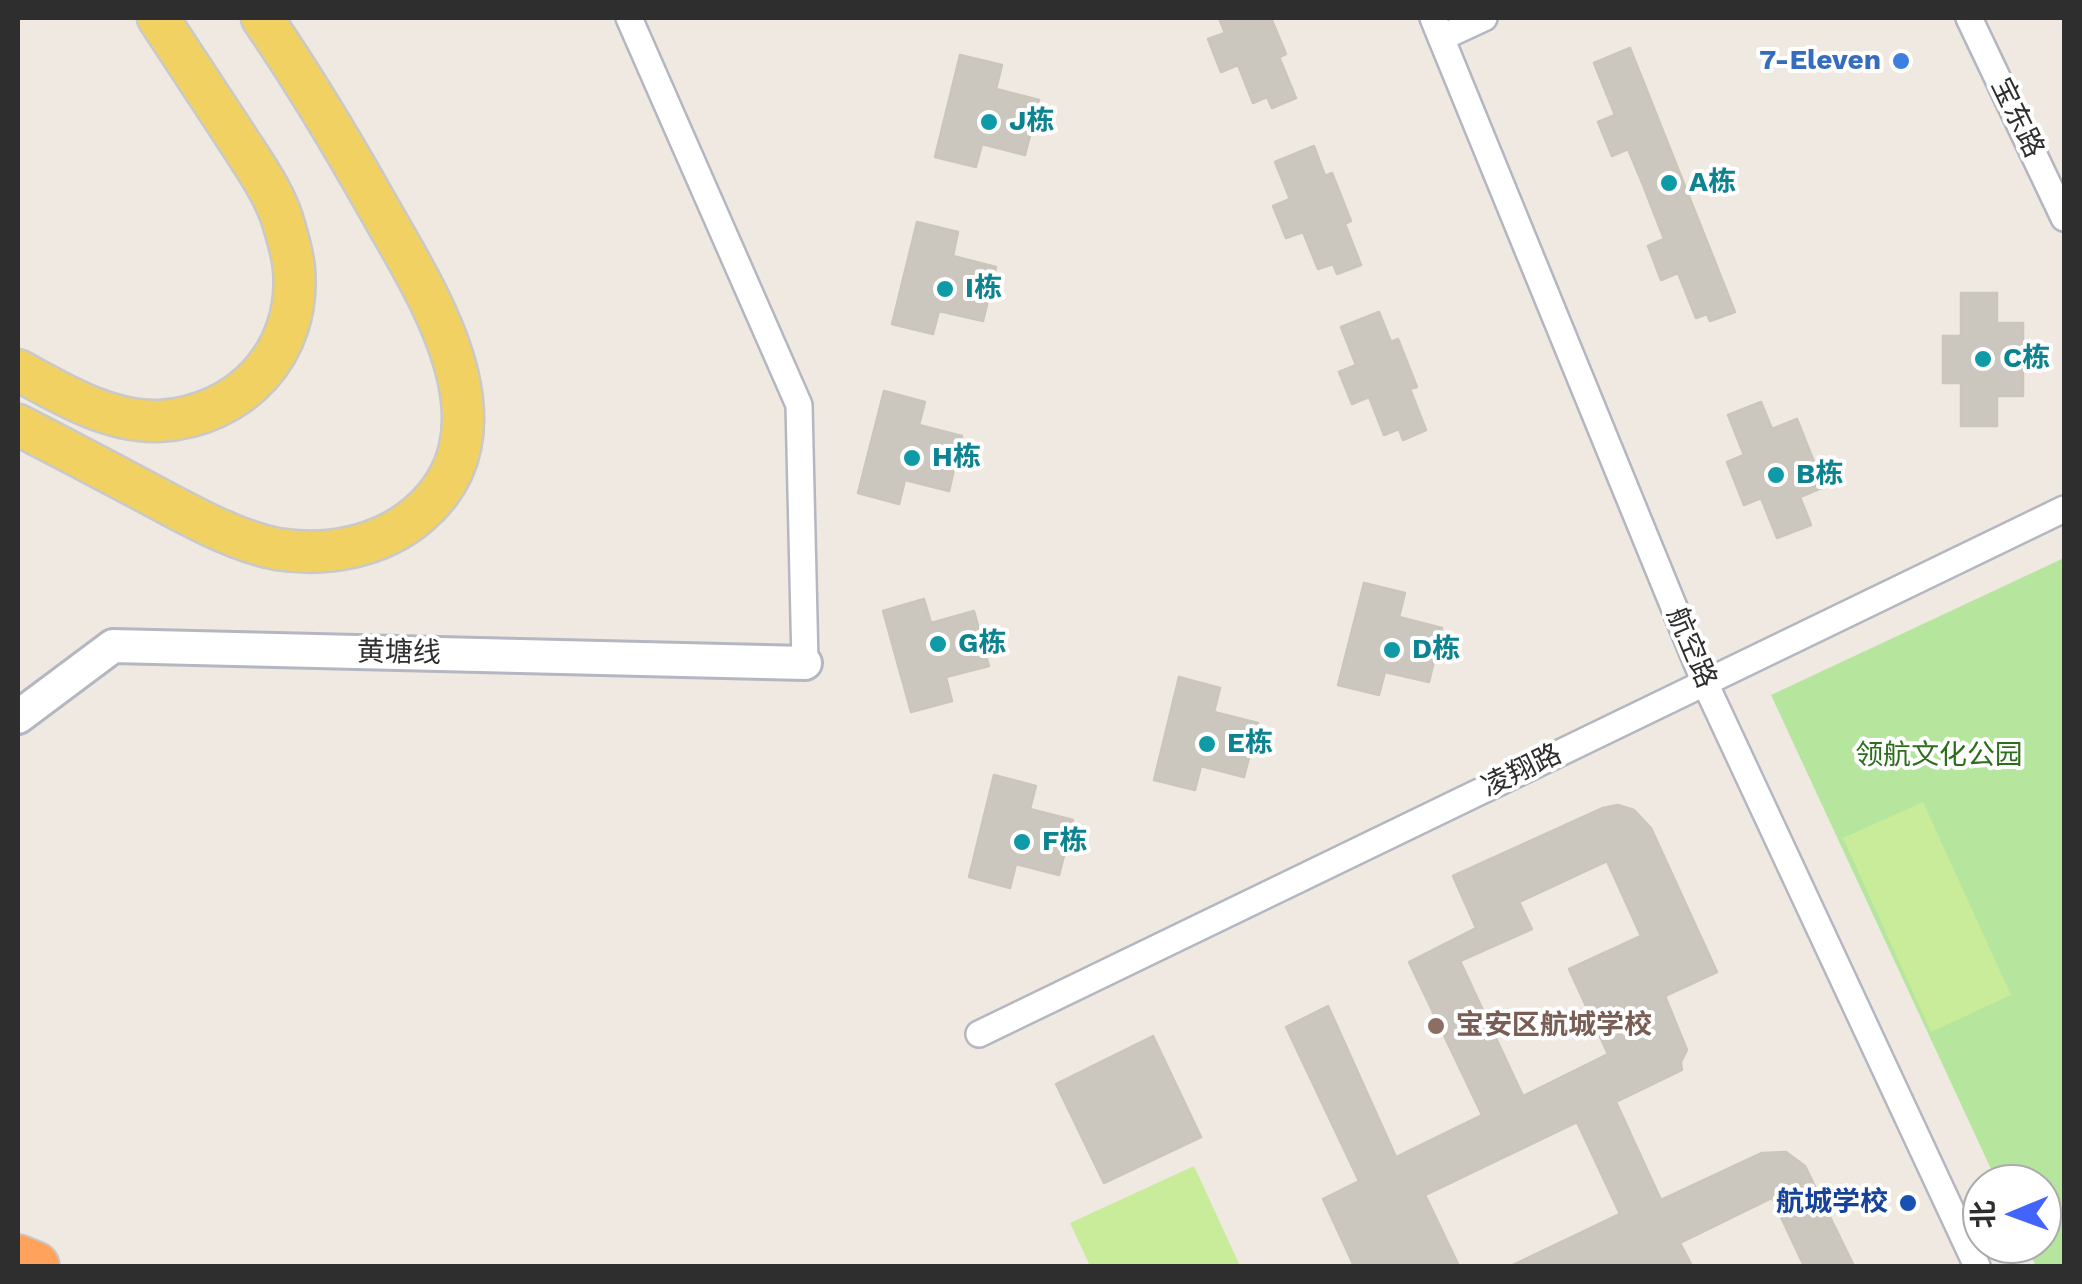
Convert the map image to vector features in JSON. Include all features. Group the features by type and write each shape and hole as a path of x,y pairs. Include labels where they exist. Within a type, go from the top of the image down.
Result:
{"highway":[{"path":"18,1259 35,1266"}],"main road":[{"path":"18,370 76,402 117,415 158,421 194,414 229,400 253,382 279,353 291,311 294,269 283,220 258,171 158,18"},
{"path":"18,425 184,512 275,548 318,552 361,546 405,526 438,497 458,454 462,410 456,364 438,314 362,177 262,18"}],"street":[{"path":"628,18 799,404 805,663"},
{"path":"1437,28 1484,18"},
{"name":"宝东路","path":"1969,18 2064,218"},
{"name":"航空路","path":"1437,28 1705,683 1977,1266"},
{"name":"凌翔路","path":"979,1034 2064,509"},
{"name":"黄塘线","path":"18,718 113,646 805,663"}],"green space":[{"name":"领航文化公园","path":"2064,558 2064,1266 2035,1264 2062,1264 2062,1164 1989,1164 1771,695"},
{"path":"1923,802 2011,995 1931,1032 1843,838"},
{"path":"1194,1166 1240,1266 1090,1266 1070,1223"}],"building":[{"path":"1219,18 1271,18 1286,54 1279,57 1296,98 1272,108 1267,97 1253,103 1238,65 1221,72 1208,39 1225,33"},
{"name":"A栋","path":"1630,48 1735,312 1710,321 1707,314 1696,318 1678,273 1661,280 1648,246 1664,239 1643,185 1628,149 1612,156 1598,122 1615,115 1594,63"},
{"name":"J栋","path":"960,55 1002,65 996,89 1039,100 1025,155 982,144 976,167 935,157"},
{"path":"1314,146 1325,176 1332,173 1351,221 1345,224 1361,265 1337,274 1333,264 1318,269 1303,232 1286,238 1273,206 1290,199 1275,162"},
{"name":"I栋","path":"917,222 958,232 953,256 996,267 983,321 939,311 933,334 892,324"},
{"name":"C栋","path":"1961,293 1997,293 1997,323 2023,323 2023,396 1997,396 1997,426 1961,426 1961,383 1943,383 1943,336 1961,336"},
{"path":"1379,312 1391,342 1398,339 1417,387 1410,389 1426,430 1403,440 1399,429 1384,435 1369,397 1352,404 1339,372 1356,365 1341,327"},
{"name":"H栋","path":"884,391 925,402 919,425 962,436 949,491 905,480 899,504 858,493"},
{"name":"B栋","path":"1761,402 1772,429 1797,419 1824,487 1800,497 1811,525 1777,538 1761,498 1744,505 1727,462 1744,455 1728,415"},
{"name":"D栋","path":"1364,583 1405,593 1399,617 1442,628 1429,682 1385,672 1379,695 1338,685"},
{"name":"G栋","path":"924,599 931,623 974,611 989,666 946,677 952,701 911,712 883,611"},
{"name":"E栋","path":"1179,677 1220,688 1214,712 1258,723 1244,777 1201,766 1195,790 1154,780"},
{"name":"F栋","path":"994,775 1036,786 1030,809 1073,820 1059,875 1016,864 1010,888 969,877"},
{"path":"1618,805 1634,810 1651,828 1717,972 1665,996 1687,1050 1682,1070 1616,1102 1661,1200 1762,1153 1786,1152 1805,1166 1854,1266 1804,1266 1772,1198 1680,1243 1692,1266 1511,1266 1620,1214 1577,1122 1425,1195 1459,1266 1354,1266 1323,1199 1359,1181 1286,1027 1328,1006 1396,1157 1482,1115 1409,962 1476,928 1453,876 1603,808","holes":["1607,861 1641,936 1569,969 1608,1054 1523,1096 1460,961 1532,929 1519,902"]},
{"path":"1153,1036 1201,1137 1104,1183 1056,1084"}],"place":[{"name":"7-Eleven","path":"1901,61"},
{"name":"J栋","path":"989,122"},
{"name":"A栋","path":"1669,183"},
{"name":"I栋","path":"945,289"},
{"name":"C栋","path":"1983,359"},
{"name":"H栋","path":"912,458"},
{"name":"B栋","path":"1776,475"},
{"name":"G栋","path":"938,644"},
{"name":"D栋","path":"1392,650"},
{"name":"E栋","path":"1207,744"},
{"name":"F栋","path":"1022,842"},
{"name":"宝安区航城学校","path":"1436,1026"},
{"name":"航城学校","path":"1908,1203"}]}
